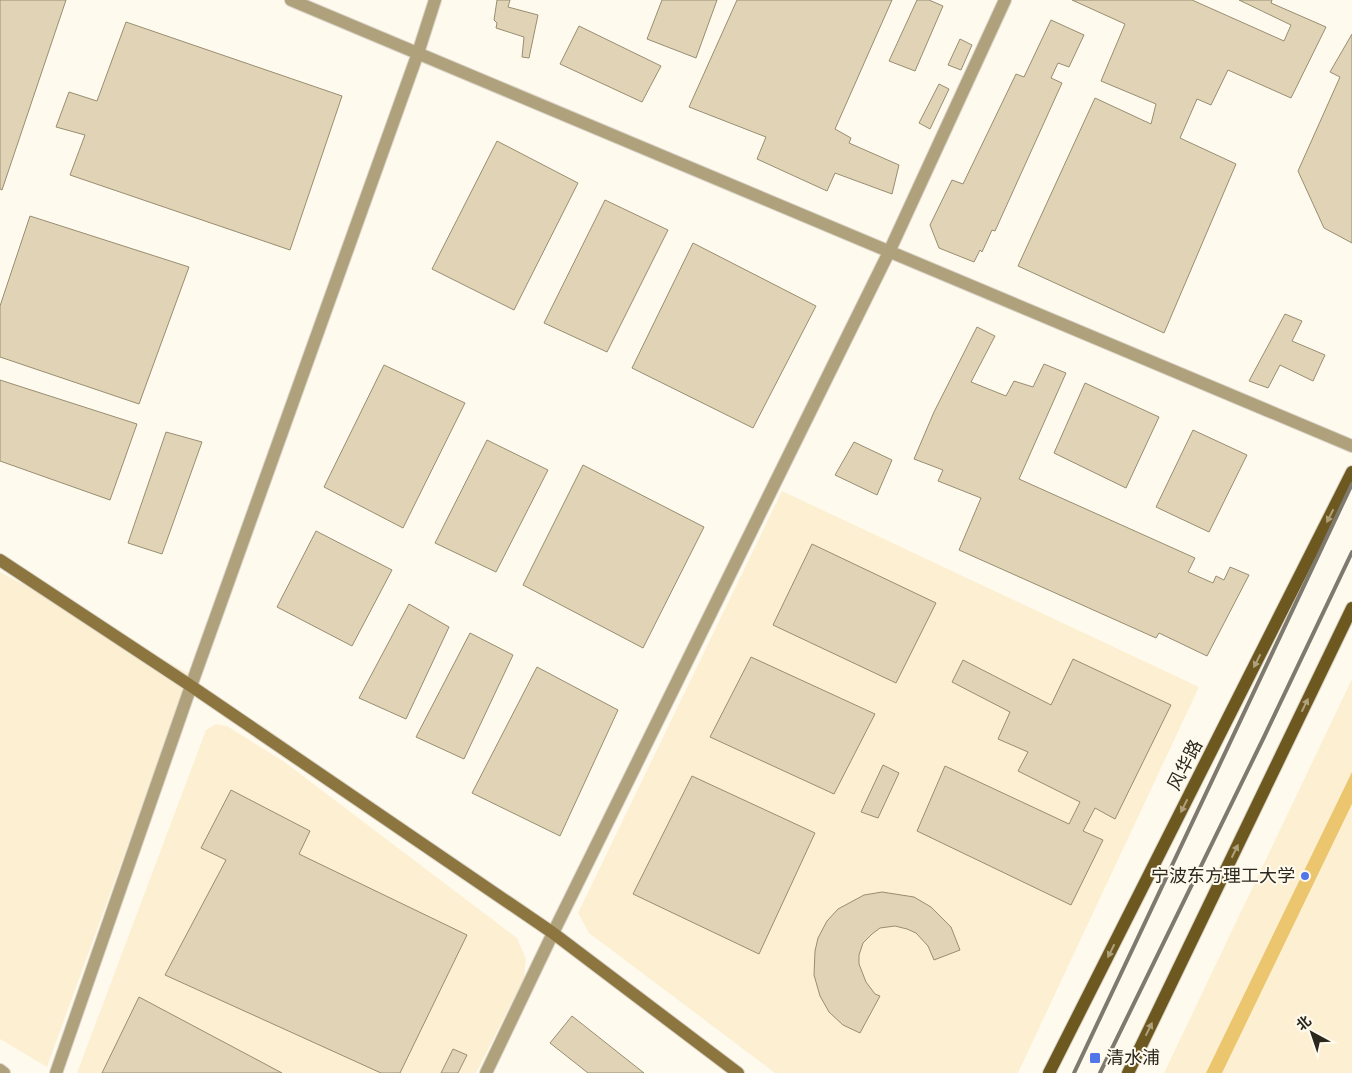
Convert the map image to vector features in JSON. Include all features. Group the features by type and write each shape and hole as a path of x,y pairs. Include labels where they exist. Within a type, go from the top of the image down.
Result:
{"main road":[{"name":"风华路","path":"1049,1073 1352,472"},
{"path":"0,560 191,686 553,933 738,1073"},
{"path":"1128,1073 1352,608"}],"street":[{"path":"291,0 1352,446"},
{"path":"56,1073 191,686 418,53 435,0"},
{"path":"486,1073 553,933 889,252 1005,0"},
{"path":"0,1070 4,1073"}],"shaded area":[{"path":"782,491 1199,687 1018,1073 775,1073 589,933 578,913"},
{"path":"0,572 190,674 47,1067 0,1039"},
{"name":"宁波东方理工大学","path":"1352,679 1352,1073 1164,1073"},
{"path":"216,724 227,726 283,761 517,938 526,959 524,978 476,1073 77,1073 206,730"},
{"path":"1352,772 1352,804 1223,1071 1222,1073 1206,1073"}],"building":[{"path":"0,0 66,0 2,190 0,189"},
{"path":"497,0 510,0 508,7 538,15 529,58 522,57 524,37 496,28 497,23 494,20"},
{"path":"662,0 717,0 696,58 647,39"},
{"path":"737,0 892,0 835,129 851,138 849,143 899,165 892,194 835,173 827,191 757,159 766,137 689,107"},
{"path":"917,0 929,0 943,6 915,71 889,61"},
{"path":"1072,0 1192,0 1284,41 1291,25 1239,0 1272,0 1271,3 1326,27 1291,98 1228,70 1211,105 1197,99 1180,138 1236,164 1164,333 1018,266 1095,98 1151,124 1156,104 1101,81 1125,24"},
{"path":"1051,20 1084,35 1069,67 1058,63 1051,78 1062,83 995,231 992,230 982,252 980,250 974,262 939,248 930,225 952,180 963,184 1016,74 1024,77"},
{"path":"126,22 342,96 290,250 70,175 85,135 56,127 69,92 97,101"},
{"path":"579,26 661,66 642,102 560,64"},
{"path":"1352,34 1352,243 1324,228 1298,171 1340,77 1330,72"},
{"path":"960,39 972,45 961,70 948,65"},
{"path":"939,84 949,89 930,129 919,123"},
{"path":"497,141 578,183 514,310 432,269"},
{"path":"605,200 668,230 607,352 544,323"},
{"path":"30,216 189,267 139,404 0,357 0,306"},
{"path":"693,243 816,306 753,428 632,368"},
{"path":"1285,314 1302,321 1292,341 1325,355 1313,381 1280,365 1268,388 1249,381"},
{"path":"977,327 995,336 971,382 1006,396 1014,381 1033,387 1044,364 1066,373 1019,479 1195,558 1188,572 1213,583 1216,576 1224,580 1230,567 1249,575 1207,656 1159,633 1156,638 959,550 981,498 938,481 943,470 914,459 934,412"},
{"path":"384,365 465,403 403,528 324,487"},
{"path":"0,380 137,424 110,500 0,461"},
{"path":"1085,383 1159,417 1126,488 1054,453"},
{"path":"1193,430 1247,455 1209,532 1156,507"},
{"path":"166,432 202,442 162,554 128,543"},
{"path":"487,440 548,470 496,572 435,543"},
{"path":"854,442 892,460 877,495 835,475"},
{"path":"583,465 704,527 643,648 523,585"},
{"path":"316,531 392,570 352,646 277,607"},
{"path":"812,544 936,603 896,683 773,625"},
{"path":"409,604 449,627 406,719 359,698"},
{"path":"470,633 513,655 464,759 416,737"},
{"path":"751,657 875,714 834,794 710,737"},
{"path":"1073,659 1171,705 1115,819 1095,808 1083,831 1103,840 1071,905 917,831 945,766 1069,824 1080,802 1018,771 1028,752 998,739 1010,712 952,682 963,660 1051,705"},
{"path":"537,667 618,710 560,836 472,793"},
{"path":"883,765 899,773 878,818 861,812"},
{"path":"692,776 815,833 759,954 633,894"},
{"path":"231,790 310,831 299,854 467,935 400,1073 381,1073 165,975 226,860 201,848"},
{"path":"882,892 914,897 931,907 951,927 960,950 934,960 928,946 916,933 907,929 895,926 880,928 872,934 863,943 859,955 859,964 866,982 875,994 880,996 860,1033 843,1025 829,1012 820,996 814,975 815,951 818,938 827,921 838,909 864,895"},
{"path":"139,997 282,1073 102,1073"},
{"path":"572,1016 644,1073 588,1073 550,1043"},
{"path":"453,1049 467,1055 458,1073 441,1073"}],"railway":[{"path":"1074,1073 1352,484"},
{"path":"1100,1073 1352,552"}],"place":[{"name":"宁波东方理工大学","path":"1305,876"},
{"name":"清水浦","path":"1095,1058"}]}
